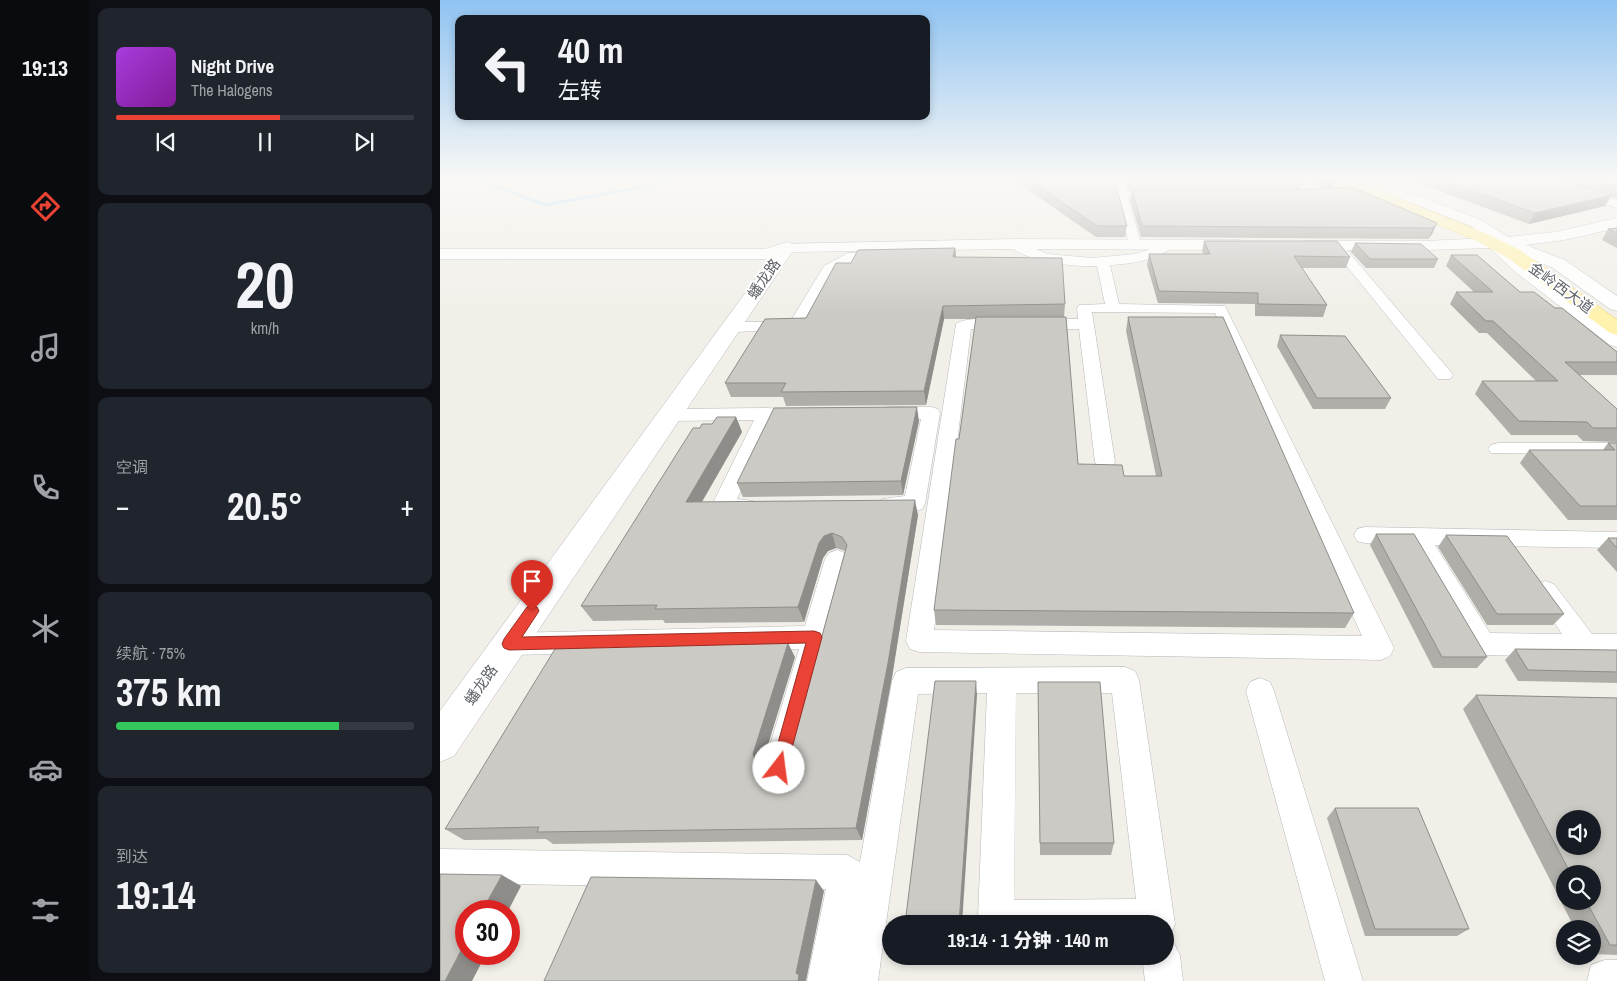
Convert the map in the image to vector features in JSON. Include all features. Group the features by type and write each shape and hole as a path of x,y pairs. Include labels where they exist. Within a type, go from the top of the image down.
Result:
{"main road":[{"name":"金岭西大道","path":"1453,224 1499,242 1617,329"},
{"name":"金岭西大道","path":"1457,224 1499,242 1543,265 1617,319"}],"street":[{"path":"1130,224 1135,244"},
{"path":"1442,224 1558,264 1617,305"},
{"path":"1477,224 1499,242 1520,267 1617,340"},
{"path":"1288,246 1499,242 1547,238 1613,224"},
{"path":"1014,244 1030,253 1046,258 1102,260 1142,257 1158,252 1169,244"},
{"name":"蟠龙路","path":"440,743 787,247 1014,244 1258,245"},
{"path":"440,246 770,245 787,247"},
{"path":"1337,246 1444,375"},
{"path":"440,254 766,254 787,247"},
{"path":"731,327 795,327 829,269 852,256 954,254"},
{"path":"1102,260 1113,308"},
{"path":"1086,324 964,324 919,642 1381,648 1220,309 1084,308 1105,462"},
{"path":"866,504 914,504 931,413 873,413"},
{"path":"761,506 722,506 766,414"},
{"path":"669,415 815,414"},
{"path":"1498,449 1617,449"},
{"path":"1366,535 1617,540"},
{"path":"1418,536 1483,644 1617,646"},
{"path":"1507,538 1585,645"},
{"path":"779,768 837,559"},
{"path":"509,644 814,637"},
{"path":"859,981 906,681 1125,680 1155,915"},
{"path":"996,915 1002,681"},
{"path":"1260,691 1344,981"},
{"path":"440,866 847,872 826,981"},
{"path":"1162,965 1164,981"}],"building":[{"path":"1094,224 1126,224 1127,226 1097,226"},
{"path":"1141,224 1436,224 1433,228 1142,226"},
{"path":"1617,228 1617,233 1608,229"},
{"path":"1204,241 1337,241 1350,257 1294,256 1327,305 1258,304 1258,293 1159,291 1149,254 1210,254"},
{"path":"1355,243 1421,244 1438,259 1370,259"},
{"path":"955,248 953,257 1062,258 1065,304 943,306 924,391 781,392 786,383 725,383 765,319 806,318 836,263 851,263 858,250"},
{"path":"1451,255 1477,255 1520,292 1534,292 1555,308 1562,308 1617,352 1617,362 1565,362 1617,409 1617,428 1593,428 1587,422 1519,421 1482,381 1558,381 1493,321 1486,321 1456,292 1493,292"},
{"path":"976,317 1066,317 1078,464 1122,465 1124,476 1162,476 1128,317 1223,317 1354,613 934,610 956,439 959,439"},
{"path":"1280,335 1345,336 1391,398 1317,398"},
{"path":"917,407 901,481 737,483 774,408"},
{"path":"717,417 736,417 686,502 915,500 888,663 856,828 537,832 539,827 445,829 558,644 788,643 753,754 758,767 770,773 784,767 789,756 847,545 842,537 832,533 824,536 819,543 798,607 655,609 657,605 581,606 693,428 700,428 702,424 712,424"},
{"path":"1608,443 1617,443 1617,506 1580,506 1529,450 1615,450"},
{"path":"1376,534 1414,534 1487,657 1442,657"},
{"path":"1446,535 1507,536 1564,614 1497,614"},
{"path":"1608,538 1617,538 1617,548"},
{"path":"1515,649 1617,650 1617,672 1528,670"},
{"path":"935,681 976,681 960,915 906,915"},
{"path":"1038,682 1100,682 1114,843 1040,843"},
{"path":"1476,695 1617,698 1617,945 1610,945 1601,928 1601,920 1596,920 1591,910 1601,910 1601,865 1566,865 1561,855 1601,855 1601,810 1556,810 1556,846"},
{"path":"1335,808 1418,808 1469,929 1375,929"},
{"path":"440,874 502,875 488,900 455,900 455,962 445,981 440,981"},
{"path":"591,877 816,880 796,973 799,975 798,981 544,981"}],"route":[{"path":"532,611 509,644 814,637 779,768"}]}
